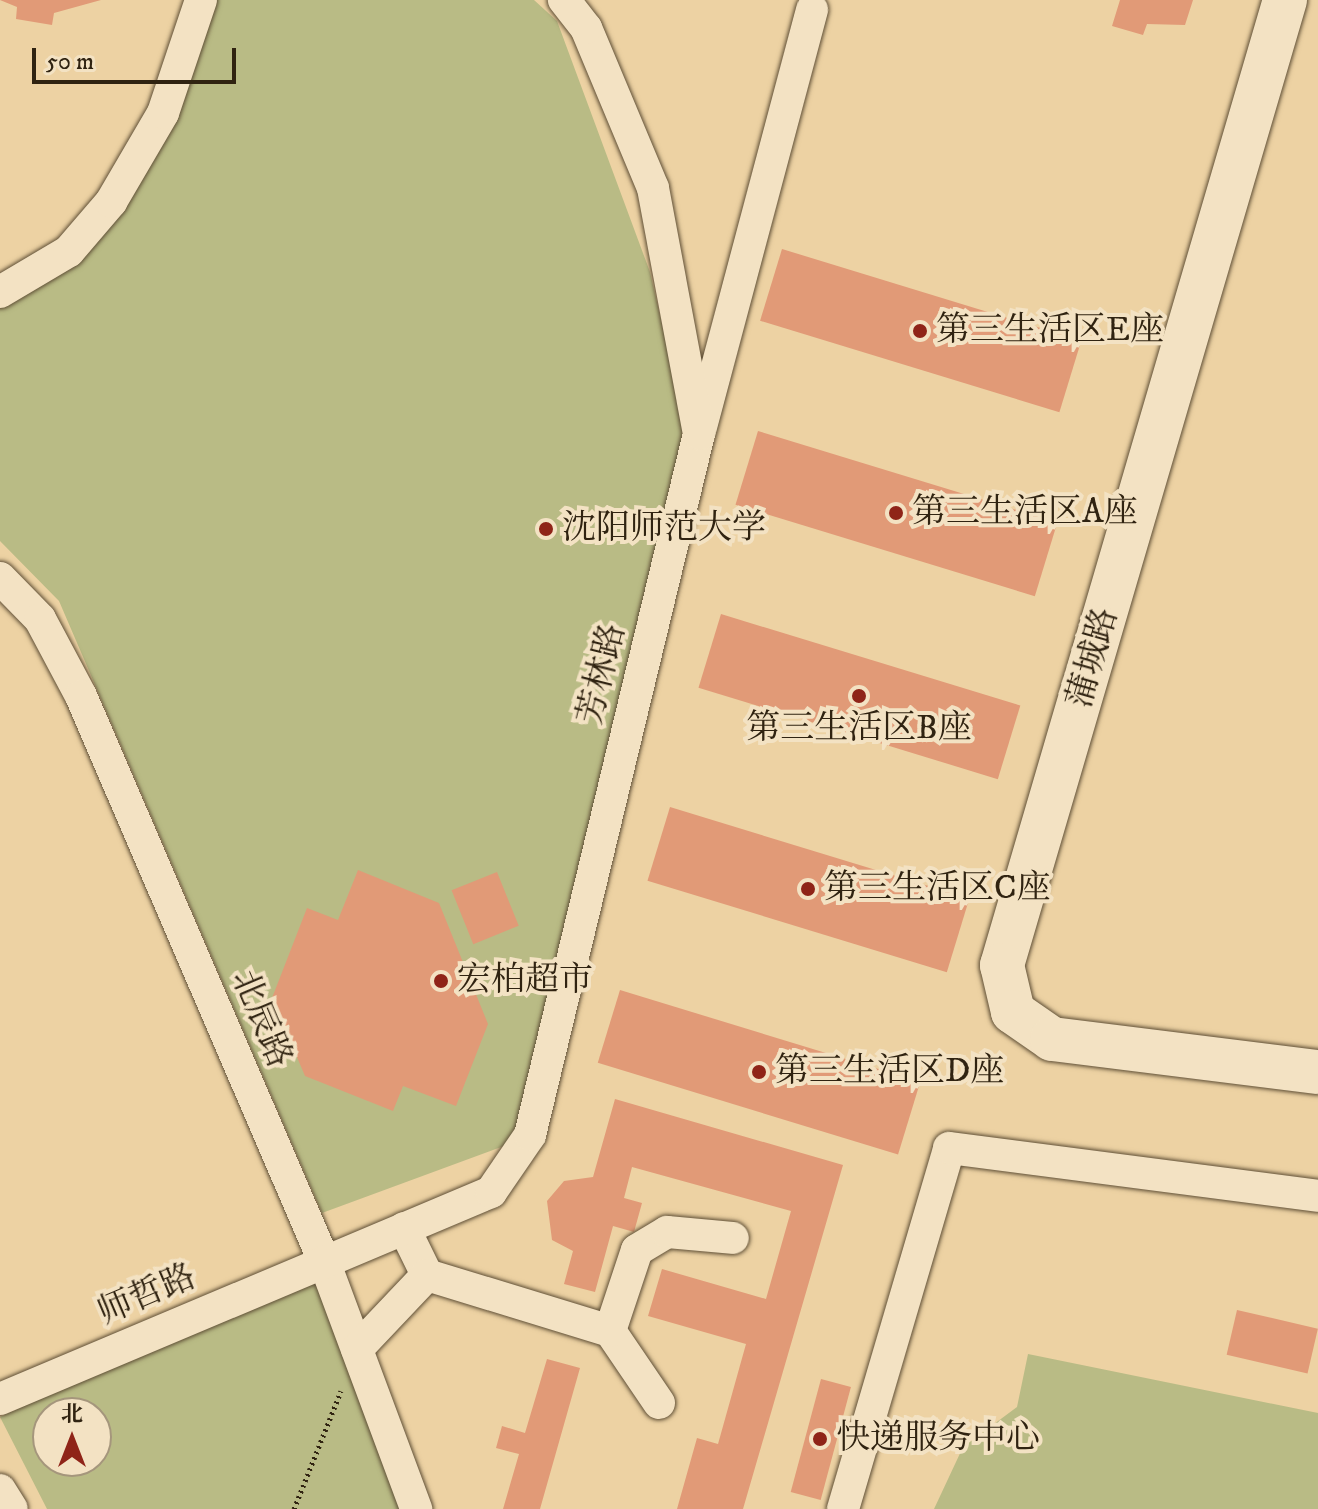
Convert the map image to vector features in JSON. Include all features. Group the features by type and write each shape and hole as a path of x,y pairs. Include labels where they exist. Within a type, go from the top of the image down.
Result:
{"street":[{"path":"0,292 69,251 111,202 163,113 201,0"},
{"name":"芳林路","path":"324,1261 491,1192 530,1135 699,434 653,188 586,28 564,0"},
{"name":"蒲城路","path":"1285,0 1002,965 1013,1012 1052,1039 1318,1072"},
{"path":"699,434 815,3"},
{"name":"北辰路","path":"0,578 40,619 81,696 324,1261 416,1509"},
{"path":"843,1509 949,1148 1318,1196"},
{"path":"404,1228 427,1275 610,1331 659,1403"},
{"path":"610,1331 637,1250 667,1232 733,1238"},
{"name":"师哲路","path":"0,1399 324,1261"},
{"path":"357,1349 427,1275"},
{"path":"0,1490 12,1509"}],"path":[{"path":"294,1509 357,1349"}],"green space":[{"path":"216,0 534,0 557,21 650,272 686,428 515,1142 322,1213 59,601 0,541 0,306 78,260"},
{"path":"319,1272 406,1509 47,1509 0,1417 32,1402 32,1477 112,1477 112,1397 44,1397"},
{"path":"1028,1354 1318,1413 1318,1509 934,1509 963,1447 1017,1407"}],"building":[{"path":"0,0 101,0 54,13 52,25 16,19 17,7"},
{"path":"1120,0 1193,0 1185,25 1147,24 1143,35 1112,26"},
{"name":"第三生活区E座","path":"782,249 1081,341 1059,412 760,321"},
{"name":"第三生活区A座","path":"758,431 1057,523 1035,596 735,505"},
{"name":"第三生活区B座","path":"721,614 1020,706 998,779 698,688"},
{"name":"第三生活区C座","path":"670,807 969,899 947,972 647,881"},
{"path":"358,870 439,903 488,1024 456,1106 403,1086 393,1111 305,1076 272,998 307,908 338,920"},
{"path":"497,872 519,926 473,944 452,890"},
{"name":"第三生活区D座","path":"620,990 920,1082 898,1154 598,1063"},
{"path":"615,1099 843,1165 743,1509 677,1509 697,1438 718,1444 746,1344 648,1316 662,1269 766,1299 791,1211 632,1167 624,1198 642,1203 634,1232 613,1226 595,1292 564,1284 573,1251 552,1240 547,1201 564,1181 593,1177"},
{"path":"1237,1310 1318,1329 1308,1373 1227,1355"},
{"path":"547,1359 580,1368 540,1509 503,1509 519,1454 496,1448 502,1426 525,1433"},
{"name":"快递服务中心","path":"821,1379 851,1387 821,1500 791,1492"}],"place":[{"name":"第三生活区E座","path":"920,331"},
{"name":"第三生活区A座","path":"896,513"},
{"name":"沈阳师范大学","path":"546,529"},
{"name":"第三生活区B座","path":"859,696"},
{"name":"第三生活区C座","path":"808,889"},
{"name":"宏柏超市","path":"441,981"},
{"name":"第三生活区D座","path":"759,1072"},
{"name":"快递服务中心","path":"820,1439"}]}
